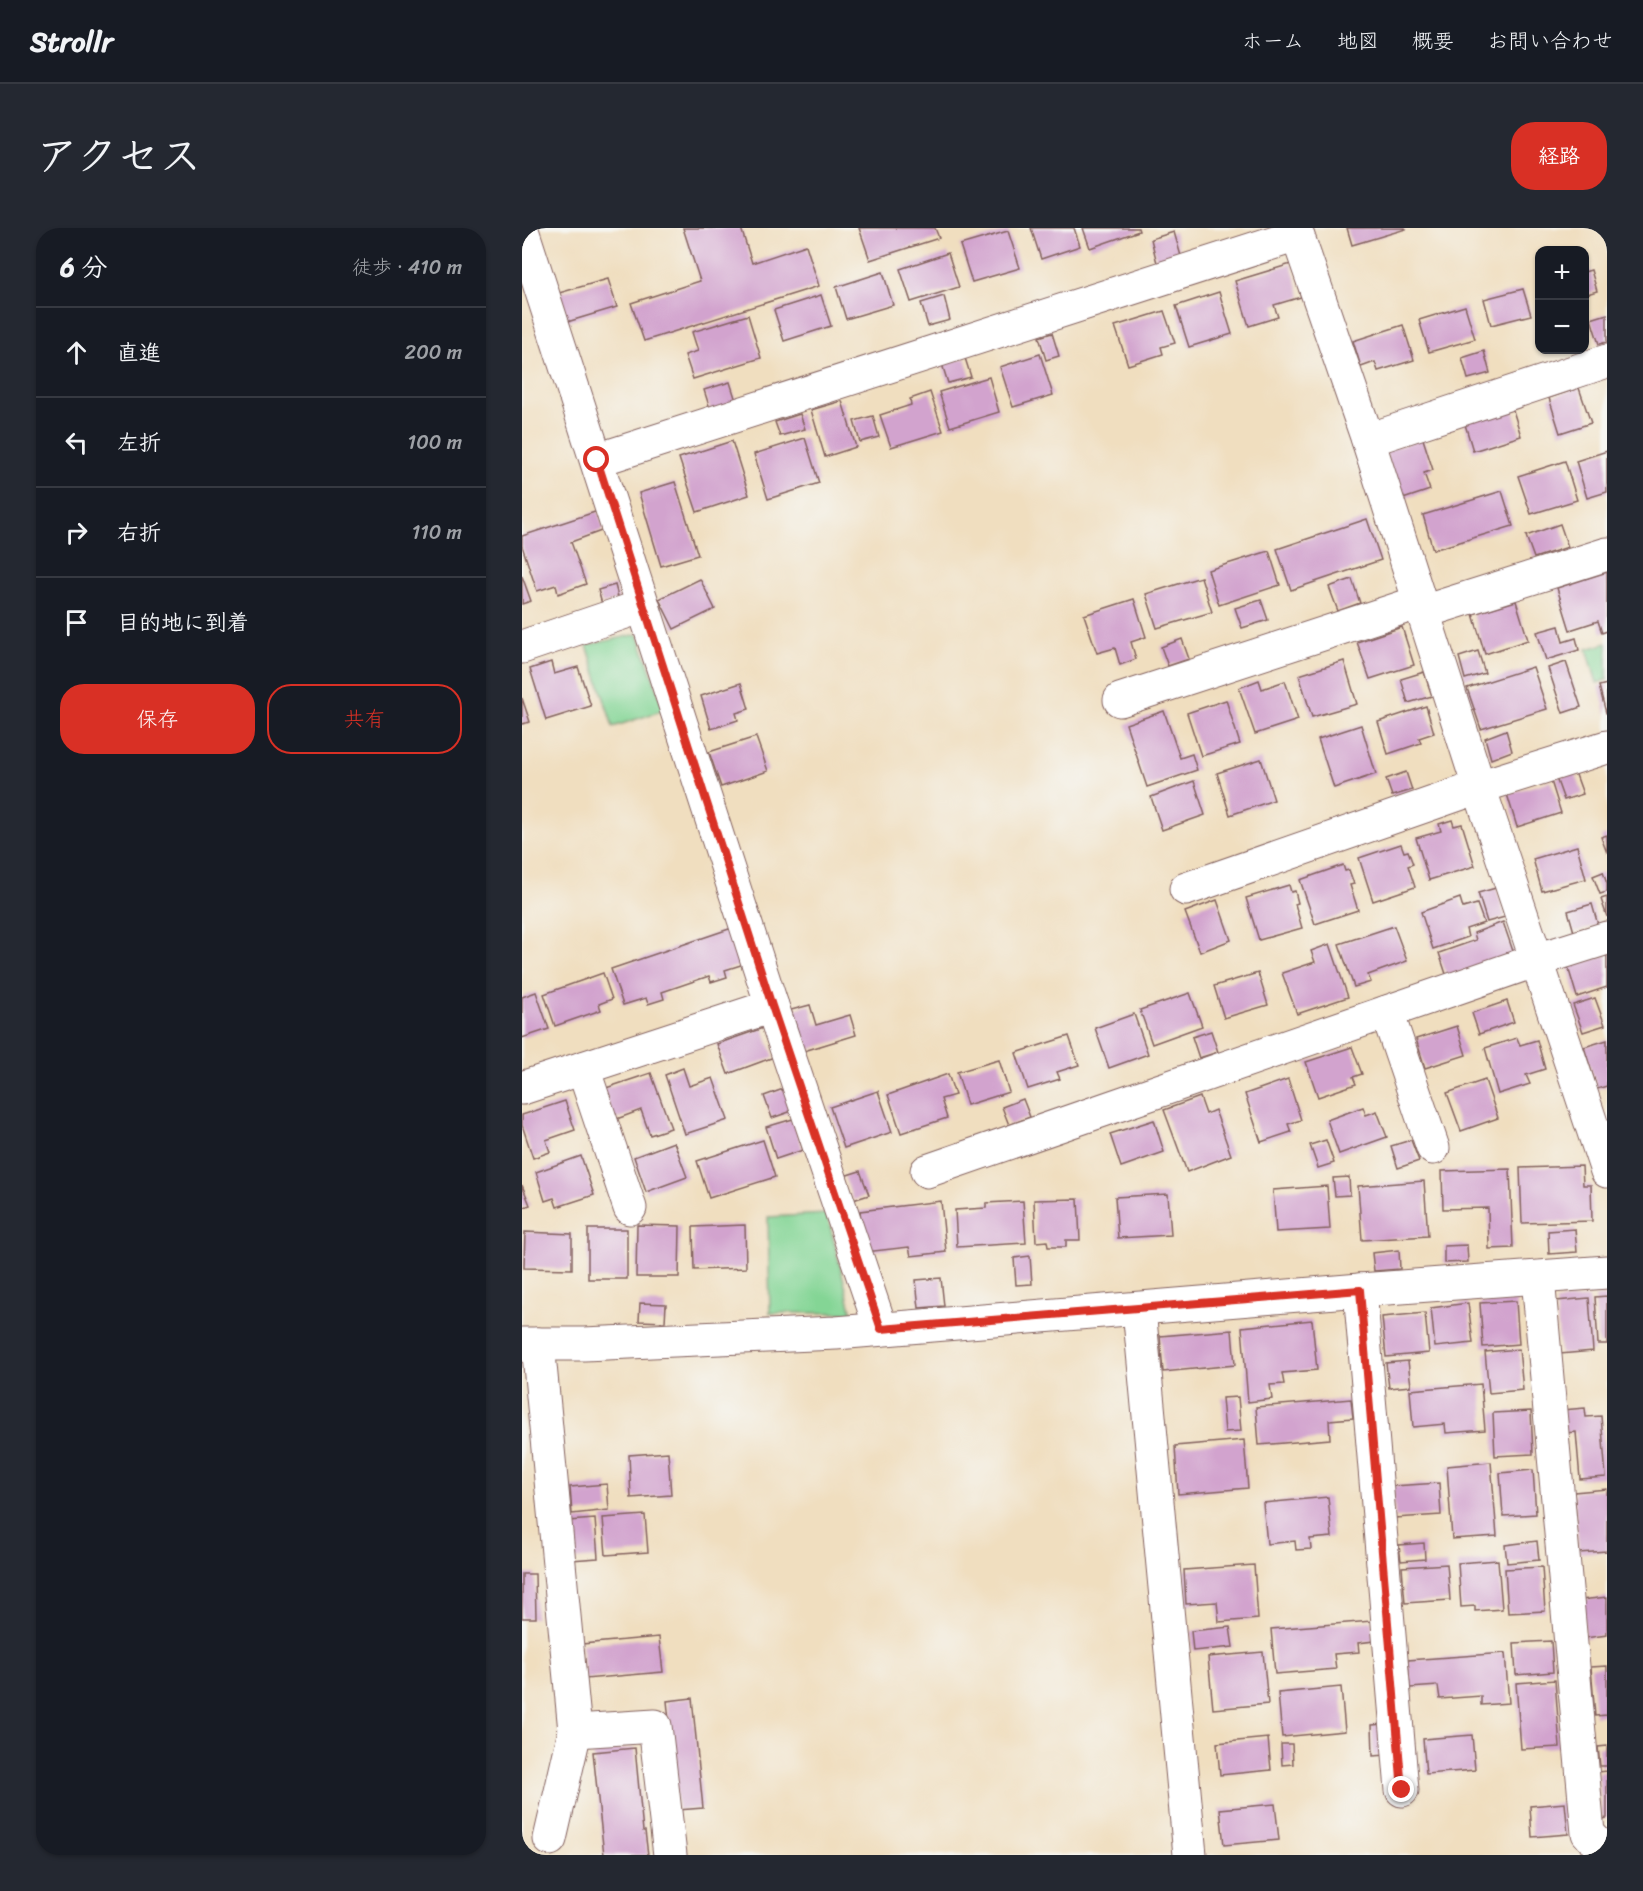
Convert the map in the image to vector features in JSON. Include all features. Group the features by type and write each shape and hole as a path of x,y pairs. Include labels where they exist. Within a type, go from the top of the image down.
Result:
{"street":[{"path":"522,230 772,1006 881,1329"},
{"path":"597,460 1296,232 1368,440 1479,787 1607,1171"},
{"path":"1368,440 1607,361"},
{"path":"1120,700 1422,607 1607,554"},
{"path":"522,647 643,606"},
{"path":"1186,889 1479,787 1607,747"},
{"path":"927,1171 1537,960 1607,938"},
{"path":"522,1088 772,1006"},
{"path":"1387,1012 1433,1148"},
{"path":"583,1068 630,1208"},
{"path":"550,1839 575,1731 530,1344 584,1344 824,1334 1607,1272"},
{"path":"1538,1278 1588,1833 1607,1854"},
{"path":"1360,1290 1402,1790"},
{"path":"1139,1309 1191,1855"},
{"path":"575,1731 655,1726 670,1855"}],"green space":[{"path":"638,634 664,710 613,727 587,645"},
{"path":"1607,643 1607,680 1597,683 1587,649"},
{"path":"827,1214 852,1313 770,1313 768,1217"}],"building":[{"path":"683,228 741,228 752,263 806,245 819,286 644,341 631,303 700,281"},
{"path":"859,228 935,228 939,238 870,260"},
{"path":"1031,228 1074,228 1080,246 1041,259"},
{"path":"1083,228 1138,228 1139,231 1090,248"},
{"path":"1347,228 1405,228 1406,229 1352,245"},
{"path":"1008,231 1020,268 972,282 960,245"},
{"path":"1174,232 1181,256 1157,263 1151,239"},
{"path":"948,253 959,287 911,302 900,269"},
{"path":"1291,264 1301,297 1274,305 1278,317 1249,326 1235,281"},
{"path":"1591,270 1597,291 1589,293 1589,271"},
{"path":"883,272 893,305 846,319 836,287"},
{"path":"608,279 617,307 567,322 559,293"},
{"path":"1523,289 1531,315 1491,325 1484,299"},
{"path":"1219,292 1232,334 1189,347 1176,306"},
{"path":"821,295 831,326 784,341 774,310"},
{"path":"944,296 950,320 928,326 921,303"},
{"path":"1465,306 1475,339 1429,352 1419,320"},
{"path":"1164,311 1175,343 1161,347 1163,354 1128,365 1115,326"},
{"path":"1607,314 1607,342 1599,344 1591,319"},
{"path":"748,315 761,358 693,379 685,355 698,351 692,332"},
{"path":"1403,325 1414,360 1378,371 1375,362 1361,367 1353,341"},
{"path":"1052,333 1059,356 1046,360 1039,337"},
{"path":"1484,351 1490,373 1468,379 1462,358"},
{"path":"1040,354 1053,395 1013,407 1000,367"},
{"path":"965,358 971,377 948,383 942,364"},
{"path":"989,377 999,412 950,427 939,392"},
{"path":"730,382 737,404 711,412 704,390"},
{"path":"1579,388 1591,423 1560,433 1549,398"},
{"path":"930,392 943,431 891,447 880,415 911,405 910,399"},
{"path":"842,401 856,447 825,457 811,410"},
{"path":"1512,407 1521,436 1473,451 1464,421"},
{"path":"800,414 805,429 780,436 775,422"},
{"path":"873,416 879,437 860,442 854,421"},
{"path":"805,438 819,483 768,499 754,454"},
{"path":"1423,439 1433,470 1424,473 1430,490 1400,500 1385,451"},
{"path":"732,441 749,495 697,512 679,458"},
{"path":"1607,451 1607,492 1587,498 1576,461"},
{"path":"1565,461 1577,500 1531,514 1518,476"},
{"path":"675,482 698,555 661,566 639,493"},
{"path":"1502,491 1513,526 1433,550 1423,515"},
{"path":"598,511 604,530 571,542 586,584 558,594 556,585 537,591 522,546 522,536"},
{"path":"1367,519 1381,560 1291,590 1277,549"},
{"path":"1560,524 1568,547 1534,558 1526,536"},
{"path":"1269,551 1280,585 1219,605 1208,570"},
{"path":"1607,572 1607,631 1602,633 1598,621 1570,630 1557,588"},
{"path":"522,576 531,601 522,604"},
{"path":"1201,577 1212,612 1157,628 1146,594"},
{"path":"700,579 715,609 674,629 659,599"},
{"path":"1352,579 1360,603 1338,611 1329,587"},
{"path":"615,585 619,600 602,604 598,590"},
{"path":"1134,599 1146,637 1131,642 1136,659 1120,665 1115,648 1097,653 1084,615"},
{"path":"1261,600 1268,620 1242,628 1235,608"},
{"path":"1516,601 1528,640 1485,654 1473,614"},
{"path":"1559,626 1563,642 1576,638 1579,650 1546,660 1537,632"},
{"path":"1402,627 1414,665 1370,679 1357,642"},
{"path":"1182,639 1189,659 1168,666 1161,647"},
{"path":"1478,651 1485,673 1465,679 1459,657"},
{"path":"1344,661 1357,704 1312,717 1299,675"},
{"path":"551,662 554,674 578,667 591,706 546,720 530,669"},
{"path":"1566,662 1581,707 1563,713 1548,668"},
{"path":"1533,667 1547,709 1481,729 1467,688"},
{"path":"1424,672 1432,696 1408,703 1401,679"},
{"path":"1259,680 1262,689 1285,681 1298,720 1255,734 1239,688"},
{"path":"741,683 749,709 736,713 738,720 711,729 701,696"},
{"path":"1607,684 1607,713 1606,713 1599,686"},
{"path":"522,698 530,722 522,724"},
{"path":"1226,700 1240,744 1201,756 1187,713"},
{"path":"1426,706 1434,733 1419,738 1421,743 1388,754 1378,722"},
{"path":"1164,711 1180,758 1192,754 1197,770 1147,787 1126,724"},
{"path":"1361,725 1376,774 1334,788 1318,739"},
{"path":"1506,730 1512,751 1491,759 1485,738"},
{"path":"756,737 768,771 721,787 709,752"},
{"path":"1261,759 1274,800 1230,815 1217,773"},
{"path":"1406,772 1412,790 1392,796 1386,779"},
{"path":"1575,772 1583,794 1564,800 1556,778"},
{"path":"1194,781 1205,815 1162,830 1151,797"},
{"path":"1551,781 1561,813 1517,827 1507,794"},
{"path":"1452,820 1454,826 1462,824 1475,866 1429,880 1416,838 1441,831 1439,824"},
{"path":"1607,835 1607,853 1601,837"},
{"path":"1401,844 1404,852 1408,851 1413,864 1408,866 1415,887 1373,901 1359,858"},
{"path":"1577,846 1586,879 1542,891 1533,859"},
{"path":"1343,865 1345,871 1349,870 1354,884 1350,885 1358,910 1315,924 1300,880"},
{"path":"1603,872 1607,892 1600,894 1593,876"},
{"path":"1289,885 1291,892 1295,891 1298,903 1295,904 1302,928 1259,940 1246,898"},
{"path":"1496,888 1505,917 1487,922 1478,893"},
{"path":"1607,897 1607,917 1601,899"},
{"path":"1460,898 1463,908 1477,904 1484,923 1466,929 1468,937 1433,949 1421,912"},
{"path":"1217,900 1231,940 1200,952 1185,912"},
{"path":"1592,904 1598,925 1574,932 1568,911"},
{"path":"1503,922 1514,954 1447,977 1439,953 1476,940 1474,933"},
{"path":"1394,926 1407,961 1368,975 1371,982 1354,987 1339,944"},
{"path":"732,928 744,964 725,970 727,977 711,982 709,976 662,992 664,999 648,1004 646,998 623,1005 611,969"},
{"path":"1330,944 1348,997 1297,1014 1282,973 1315,962 1311,951"},
{"path":"1607,955 1607,987 1577,997 1568,967"},
{"path":"603,973 612,999 599,1004 601,1010 555,1026 544,994"},
{"path":"1258,973 1268,1005 1224,1018 1214,986"},
{"path":"536,992 549,1029 522,1038 522,997"},
{"path":"1190,993 1202,1026 1152,1044 1140,1010"},
{"path":"1595,998 1605,1025 1583,1032 1573,1005"},
{"path":"1507,1001 1514,1022 1479,1034 1472,1013"},
{"path":"810,1005 816,1025 850,1015 856,1035 804,1051 791,1010"},
{"path":"1134,1014 1148,1054 1109,1068 1095,1028"},
{"path":"1457,1026 1466,1055 1425,1068 1416,1039"},
{"path":"763,1028 774,1057 728,1074 717,1044"},
{"path":"1211,1031 1218,1052 1199,1058 1192,1037"},
{"path":"1069,1036 1079,1065 1057,1072 1060,1079 1028,1089 1016,1053"},
{"path":"1517,1038 1520,1045 1537,1040 1545,1069 1526,1075 1530,1084 1498,1094 1485,1048"},
{"path":"1607,1040 1607,1086 1597,1089 1584,1047"},
{"path":"1352,1047 1362,1074 1353,1077 1356,1084 1318,1097 1306,1062"},
{"path":"999,1060 1009,1092 967,1105 957,1072"},
{"path":"683,1068 689,1086 713,1078 728,1120 685,1134 665,1075"},
{"path":"651,1073 671,1128 650,1135 641,1110 614,1120 603,1089"},
{"path":"948,1074 955,1095 941,1099 947,1118 901,1133 888,1095"},
{"path":"1288,1079 1301,1120 1288,1124 1291,1132 1261,1142 1245,1094"},
{"path":"1485,1080 1498,1118 1461,1131 1447,1093"},
{"path":"786,1088 795,1110 772,1118 764,1096"},
{"path":"878,1091 892,1132 844,1148 830,1107"},
{"path":"1200,1097 1206,1114 1215,1110 1231,1155 1187,1172 1164,1110"},
{"path":"1023,1099 1030,1117 1009,1125 1002,1107"},
{"path":"565,1101 575,1130 546,1140 550,1152 533,1158 522,1125 522,1115"},
{"path":"1363,1107 1366,1115 1377,1111 1387,1137 1339,1154 1327,1120"},
{"path":"793,1119 803,1150 776,1159 766,1127"},
{"path":"1154,1120 1164,1152 1121,1167 1110,1134"},
{"path":"763,1140 775,1177 709,1198 697,1161"},
{"path":"1326,1140 1334,1163 1318,1168 1310,1145"},
{"path":"1411,1140 1419,1161 1398,1168 1391,1146"},
{"path":"674,1142 687,1177 646,1192 634,1157"},
{"path":"581,1156 594,1195 557,1207 554,1198 545,1201 536,1172"},
{"path":"1582,1166 1583,1185 1591,1185 1592,1221 1522,1223 1520,1168"},
{"path":"1510,1169 1513,1248 1489,1249 1488,1208 1443,1209 1442,1171"},
{"path":"860,1171 869,1195 853,1200 844,1176"},
{"path":"1349,1177 1350,1195 1335,1196 1333,1178"},
{"path":"1424,1181 1428,1236 1362,1240 1358,1186"},
{"path":"522,1185 530,1205 522,1208"},
{"path":"1327,1186 1330,1229 1276,1232 1273,1190"},
{"path":"1168,1194 1171,1235 1118,1238 1115,1197"},
{"path":"1078,1199 1080,1240 1066,1240 1066,1247 1048,1247 1047,1241 1036,1242 1034,1200"},
{"path":"941,1201 946,1252 911,1256 909,1247 865,1252 860,1211"},
{"path":"1023,1201 1026,1243 957,1247 955,1210 986,1208 986,1203"},
{"path":"637,1225 680,1226 679,1277 636,1277"},
{"path":"745,1225 746,1268 694,1270 693,1227"},
{"path":"588,1229 627,1229 627,1279 588,1279"},
{"path":"1575,1229 1577,1252 1549,1254 1548,1231"},
{"path":"525,1232 572,1234 572,1269 524,1268"},
{"path":"1467,1245 1468,1262 1444,1263 1444,1246"},
{"path":"1399,1250 1400,1269 1374,1271 1372,1253"},
{"path":"1030,1256 1032,1284 1016,1285 1014,1258"},
{"path":"941,1278 944,1306 919,1308 916,1280"},
{"path":"1607,1296 1607,1344 1598,1344 1595,1297"},
{"path":"1589,1298 1593,1351 1560,1354 1556,1301"},
{"path":"1516,1301 1519,1344 1483,1347 1480,1303"},
{"path":"640,1303 666,1304 665,1322 639,1321"},
{"path":"1468,1303 1473,1343 1435,1347 1431,1308"},
{"path":"1425,1313 1429,1353 1386,1357 1382,1317"},
{"path":"1312,1320 1317,1370 1282,1373 1284,1384 1270,1385 1272,1399 1248,1402 1242,1327"},
{"path":"1232,1330 1235,1365 1163,1372 1160,1336"},
{"path":"1519,1349 1523,1390 1489,1393 1485,1352"},
{"path":"1408,1361 1411,1386 1389,1388 1386,1363"},
{"path":"1481,1384 1485,1430 1446,1433 1445,1424 1413,1427 1410,1390"},
{"path":"1238,1397 1241,1431 1225,1432 1222,1398"},
{"path":"1351,1399 1353,1418 1329,1420 1330,1439 1259,1445 1256,1407"},
{"path":"1585,1408 1586,1417 1601,1416 1606,1477 1580,1479 1576,1432 1564,1433 1562,1410"},
{"path":"1531,1411 1533,1454 1495,1456 1493,1413"},
{"path":"1244,1440 1248,1488 1178,1494 1175,1446"},
{"path":"668,1452 671,1495 631,1498 629,1455"},
{"path":"1491,1462 1497,1536 1452,1539 1447,1466"},
{"path":"1533,1470 1536,1514 1503,1516 1500,1473"},
{"path":"1439,1483 1441,1515 1395,1518 1393,1486"},
{"path":"607,1484 609,1510 572,1514 570,1487"},
{"path":"1607,1489 1607,1551 1579,1553 1574,1492"},
{"path":"1328,1497 1332,1537 1310,1539 1311,1549 1296,1550 1295,1541 1267,1544 1263,1503"},
{"path":"645,1515 648,1552 606,1555 603,1518"},
{"path":"595,1519 598,1558 571,1560 568,1521"},
{"path":"1537,1541 1539,1560 1507,1563 1505,1545"},
{"path":"1424,1543 1425,1559 1401,1561 1399,1545"},
{"path":"1498,1560 1502,1609 1475,1611 1475,1606 1461,1607 1458,1563"},
{"path":"1447,1564 1450,1600 1405,1603 1402,1567"},
{"path":"1254,1565 1258,1619 1219,1622 1217,1602 1186,1604 1184,1570"},
{"path":"1542,1567 1545,1611 1508,1613 1505,1569"},
{"path":"522,1574 535,1574 536,1618 522,1618"},
{"path":"1607,1597 1607,1635 1585,1638 1581,1600"},
{"path":"1372,1621 1374,1641 1358,1643 1359,1652 1334,1654 1336,1669 1275,1674 1271,1629"},
{"path":"1230,1627 1233,1647 1193,1651 1191,1631"},
{"path":"659,1637 663,1672 585,1679 582,1644"},
{"path":"1551,1641 1553,1672 1516,1675 1514,1643"},
{"path":"1263,1652 1268,1704 1213,1709 1208,1657"},
{"path":"1505,1653 1509,1703 1481,1705 1481,1696 1440,1699 1438,1686 1410,1688 1408,1660"},
{"path":"1607,1666 1607,1715 1595,1716 1591,1667"},
{"path":"1555,1680 1560,1747 1521,1749 1516,1683"},
{"path":"1341,1687 1345,1731 1282,1737 1278,1693"},
{"path":"692,1698 703,1808 678,1810 667,1701"},
{"path":"1385,1724 1387,1755 1373,1756 1372,1725"},
{"path":"1472,1735 1475,1770 1426,1774 1423,1739"},
{"path":"1268,1738 1271,1770 1220,1775 1217,1743"},
{"path":"1281,1744 1292,1744 1293,1764 1282,1765"},
{"path":"1607,1746 1607,1766 1600,1766 1598,1747"},
{"path":"635,1748 643,1831 645,1831 648,1855 604,1855 593,1752"},
{"path":"1607,1771 1607,1818 1603,1819 1598,1772"},
{"path":"1565,1803 1568,1834 1532,1837 1530,1806"},
{"path":"1275,1804 1279,1840 1224,1845 1220,1809"}],"route":[{"path":"597,460 772,1006 881,1329 1360,1290 1402,1790"}]}
